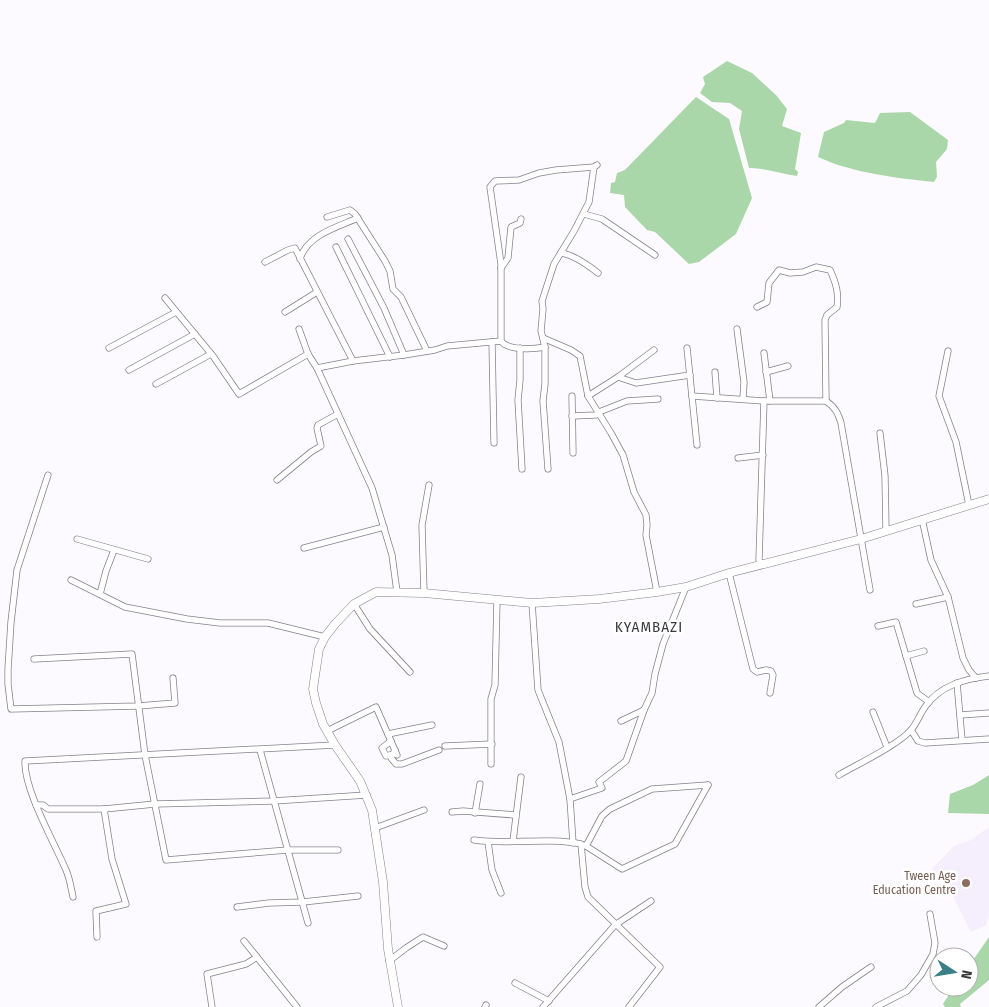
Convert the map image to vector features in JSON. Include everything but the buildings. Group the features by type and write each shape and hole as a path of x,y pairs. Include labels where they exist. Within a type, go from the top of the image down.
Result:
{"street":[{"path":"545,347 533,349 520,348 507,346 502,341 501,268 490,186 491,183 519,180 539,173 596,166 589,202 552,269 542,301 541,331 545,347 546,384 543,401 548,469"},
{"path":"326,217 350,210 358,218 390,270 393,289 401,298 426,351"},
{"path":"584,214 602,219 655,254"},
{"path":"300,258 302,250 319,235 358,218"},
{"path":"501,268 508,258 511,227 520,223 521,219"},
{"path":"348,239 384,308 404,356"},
{"path":"336,247 390,357"},
{"path":"265,262 295,248 353,361"},
{"path":"561,253 572,256 598,273"},
{"path":"757,307 767,302 769,284 780,270 790,273 802,272 816,267 830,270 836,282 839,296 837,308 827,315 825,320 826,401"},
{"path":"285,312 317,292"},
{"path":"165,298 211,354 239,394 308,354"},
{"path":"110,348 176,312"},
{"path":"299,329 308,354 317,368 372,488 392,556 397,592"},
{"path":"738,330 744,382 743,399"},
{"path":"129,370 195,334"},
{"path":"543,338 580,356 588,396 623,455 634,492 646,515 648,525 646,535 657,592"},
{"path":"317,368 353,361 404,356 447,346 502,341"},
{"path":"492,342 494,443"},
{"path":"520,348 518,400 522,469"},
{"path":"687,348 697,445"},
{"path":"588,396 618,377 654,350"},
{"path":"948,351 939,396 956,442 969,505"},
{"path":"762,564 760,560 763,455 767,401 764,353"},
{"path":"156,384 211,354"},
{"path":"766,372 788,366"},
{"path":"715,372 717,398"},
{"path":"618,377 636,382 690,375"},
{"path":"572,396 572,453"},
{"path":"692,396 767,401 826,401 838,412 870,590"},
{"path":"572,416 596,415 627,401 658,399"},
{"path":"277,480 321,446 318,425 338,414"},
{"path":"880,433 886,476 886,530"},
{"path":"738,458 763,455"},
{"path":"48,476 17,570 8,669 11,708 138,706 175,703 173,678"},
{"path":"424,593 422,525 429,485"},
{"path":"398,1007 390,961 384,913 383,882 372,810 360,781 327,731 319,714 313,689 319,649 324,637 354,604 376,592 424,593 532,603 599,599 657,592 686,587 729,573 861,539 989,500"},
{"path":"922,520 931,560 948,597 963,658 969,670 976,678"},
{"path":"304,548 384,527"},
{"path":"77,539 148,559"},
{"path":"100,594 114,550"},
{"path":"729,573 753,669 757,672 771,671 773,675 770,693"},
{"path":"71,580 125,607 187,619 220,623 268,623 324,637"},
{"path":"570,799 602,788 598,782 626,761 652,693 663,644 686,587"},
{"path":"916,604 948,597"},
{"path":"491,764 491,700 495,685 497,600"},
{"path":"532,603 538,690 559,742 570,799 573,843"},
{"path":"354,604 370,629 410,672"},
{"path":"878,626 896,622 917,692 929,702"},
{"path":"906,656 924,651"},
{"path":"34,659 132,654 145,755 166,860 288,850 338,850"},
{"path":"839,775 887,747 911,730 929,702 947,686 989,676"},
{"path":"957,683 962,740"},
{"path":"327,731 376,707 396,752"},
{"path":"621,721 644,710"},
{"path":"873,712 887,747"},
{"path":"960,715 989,713"},
{"path":"388,734 432,725"},
{"path":"911,730 918,741 925,743 989,739"},
{"path":"391,742 382,748 386,756 396,752"},
{"path":"445,746 492,744"},
{"path":"73,897 67,873 36,805 24,770 24,761 335,745"},
{"path":"260,750 308,923"},
{"path":"396,752 391,758 396,764 402,764 439,750"},
{"path":"513,841 521,777"},
{"path":"475,813 480,784"},
{"path":"474,840 488,842 573,843 583,845 622,869 675,844 708,785 652,788 610,809 602,816 583,845 585,887 588,897 660,967 629,1007"},
{"path":"36,805 43,805 48,809 104,809 155,804 274,801 367,795"},
{"path":"97,937 96,911 126,904 112,859 104,809"},
{"path":"375,828 424,810"},
{"path":"452,812 515,816"},
{"path":"488,842 492,870 501,893"},
{"path":"237,907 358,896"},
{"path":"543,1007 615,924 651,901"},
{"path":"876,1007 907,991 921,975 932,954 935,943 930,914"},
{"path":"390,961 423,937 444,946"},
{"path":"244,941 297,1007"},
{"path":"212,1007 207,974 246,964 257,958"},
{"path":"819,1007 871,967"},
{"path":"515,983 549,1000"}],"shaded area":[{"name":"Tween Age Education Centre","path":"989,827 989,916 985,926 971,932 953,896 932,869 954,846 971,840"}],"green space":[{"path":"727,61 752,73 776,95 787,109 782,126 801,133 795,169 798,172 797,176 749,168 739,129 742,111 730,103 712,102 700,93 705,84 703,77"},
{"path":"696,97 729,119 752,198 736,234 699,262 689,264 655,232 647,230 625,207 624,195 610,193 611,183 615,182 617,173 625,170"},
{"path":"910,112 948,140 947,149 936,162 937,177 934,182 890,177 860,171 831,163 818,157 824,132 844,123 846,120 875,123 880,113"},
{"path":"989,775 989,814 948,813 950,794 973,785"},
{"path":"989,937 989,980 979,988 979,952"},
{"path":"948,997 968,997 960,1004 961,1007 945,1007 943,1004"}],"place":[{"name":"Tween Age Education Centre","path":"966,883"}],"district":[{"name":"KYAMBAZI","path":"649,627"}]}
